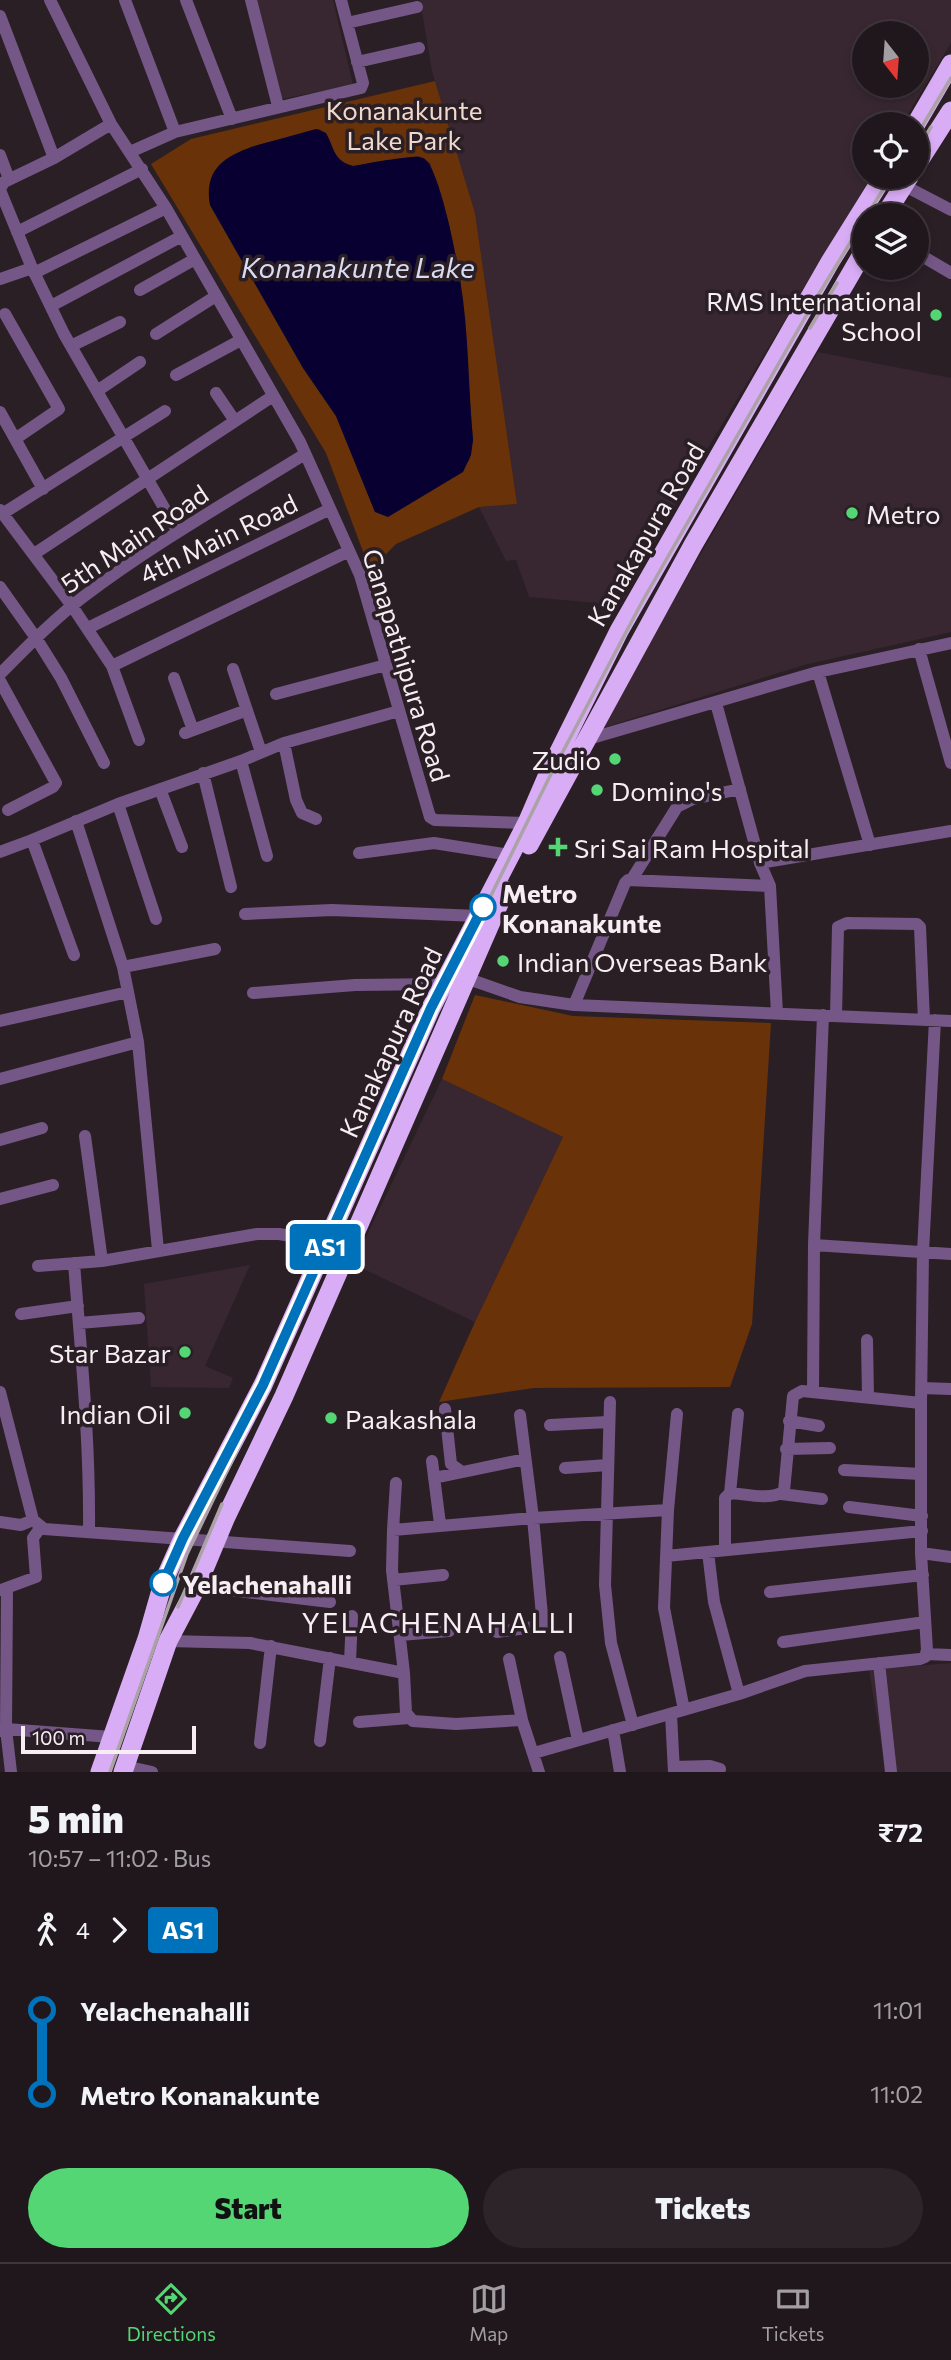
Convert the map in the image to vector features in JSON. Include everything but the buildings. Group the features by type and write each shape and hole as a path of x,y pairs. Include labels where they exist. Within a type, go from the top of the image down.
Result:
{"highway":[{"path":"923,112 951,64"},
{"path":"929,145 951,111"},
{"name":"Kanakapura Road","path":"100,1772 147,1639 163,1583 183,1538 263,1385 327,1242 453,978 510,878 577,738 619,631 830,262 876,189"},
{"name":"Kanakapura Road","path":"124,1769 168,1641 197,1586 284,1396 478,916 527,823 852,272"}],"street":[{"name":"Ganapathipura Road","path":"50,0 111,124 166,208 305,453 360,575 430,818 527,823"},
{"path":"125,0 176,132"},
{"path":"186,0 232,119"},
{"path":"251,0 278,106"},
{"path":"130,152 176,132 361,88 363,83 341,0"},
{"path":"347,23 417,7"},
{"path":"0,16 54,158"},
{"path":"357,62 419,48"},
{"path":"3,186 111,124"},
{"path":"0,155 3,186 17,232 33,271 71,346 178,532"},
{"path":"17,232 142,169"},
{"path":"918,189 951,210"},
{"path":"0,279 33,271 166,208"},
{"path":"51,306 182,236"},
{"path":"140,290 195,259"},
{"path":"929,260 951,273"},
{"path":"156,334 216,296"},
{"path":"5,314 59,408 15,439"},
{"path":"71,346 120,322"},
{"path":"176,375 241,340"},
{"path":"96,391 140,362"},
{"path":"216,393 235,421"},
{"path":"34,554 273,396"},
{"path":"139,740 112,666 88,628 1,512 43,489 165,411"},
{"path":"0,412 43,489"},
{"name":"5th Main Road","path":"0,674 72,606 178,532 305,453"},
{"name":"4th Main Road","path":"88,628 330,509"},
{"path":"112,666 349,551"},
{"path":"0,587 61,678 104,763"},
{"path":"577,738 716,703 818,672 951,643"},
{"path":"919,649 951,764"},
{"path":"276,694 386,665"},
{"path":"233,669 261,752"},
{"path":"818,672 870,845"},
{"path":"174,678 189,731 247,710"},
{"path":"0,681 56,783 8,810"},
{"path":"716,703 760,863 771,886 777,1013"},
{"path":"1,850 284,743 400,711"},
{"path":"284,743 296,800 302,813 316,819"},
{"path":"241,761 267,856"},
{"path":"203,773 230,887"},
{"path":"160,789 182,847"},
{"path":"574,1005 625,883 632,879 677,807 693,799 740,789"},
{"path":"118,804 156,919"},
{"path":"76,821 123,967 138,1042 158,1250"},
{"path":"760,863 951,831"},
{"path":"32,840 74,955"},
{"path":"359,853 434,844 510,855"},
{"path":"632,879 771,886"},
{"path":"245,914 332,910 478,916"},
{"path":"836,1016 838,928 847,923 917,924 920,927 930,1020 921,1403 921,1553 926,1654"},
{"path":"123,967 215,948"},
{"path":"253,993 453,978 520,997 574,1005 951,1021"},
{"path":"0,1021 128,992"},
{"path":"813,1392 814,1245 822,1015"},
{"path":"0,1079 138,1042"},
{"path":"0,1140 43,1128"},
{"path":"85,1136 102,1261"},
{"path":"0,1199 53,1185"},
{"path":"38,1266 102,1261 257,1234 279,1234 327,1242"},
{"path":"814,1245 951,1254"},
{"path":"74,1263 90,1481 89,1531"},
{"path":"21,1314 78,1306"},
{"path":"79,1322 139,1318"},
{"path":"867,1340 868,1397"},
{"path":"922,1388 951,1389"},
{"path":"0,1392 5,1430 37,1523 33,1538 36,1577 4,1589 3,1730 11,1772"},
{"path":"781,1494 785,1487 786,1449 793,1396 798,1392 921,1403"},
{"path":"610,1402 606,1585 611,1643 633,1725"},
{"path":"445,1409 451,1464 462,1472"},
{"path":"677,1414 668,1510 664,1608 677,1712 674,1769 710,1766 720,1769"},
{"path":"726,1550 725,1498 730,1493 738,1414"},
{"path":"496,1632 543,1626 520,1415"},
{"path":"789,1421 819,1426"},
{"path":"550,1425 608,1422"},
{"path":"786,1449 830,1448"},
{"path":"434,1478 525,1459"},
{"path":"432,1461 440,1524"},
{"path":"565,1468 608,1465"},
{"path":"844,1470 921,1474"},
{"path":"396,1483 393,1580 409,1718"},
{"path":"730,1493 772,1496 781,1494 822,1499"},
{"path":"849,1507 922,1516"},
{"path":"393,1530 440,1524 668,1510"},
{"path":"0,1522 21,1525 37,1523 52,1530 350,1550"},
{"path":"666,1556 922,1531"},
{"path":"708,1552 714,1602 739,1694"},
{"path":"921,1553 951,1557"},
{"path":"393,1580 443,1575"},
{"path":"769,1592 923,1575"},
{"path":"197,1586 330,1602"},
{"path":"350,1662 352,1616"},
{"path":"783,1642 925,1622"},
{"path":"400,1635 449,1631"},
{"path":"168,1641 250,1643 404,1672"},
{"path":"260,1743 271,1646"},
{"path":"534,1753 739,1694 805,1671 920,1659 926,1654 951,1655"},
{"path":"560,1657 578,1740"},
{"path":"320,1741 330,1658"},
{"path":"509,1659 522,1720 539,1772"},
{"path":"879,1663 891,1772"},
{"path":"359,1722 409,1718 418,1723 456,1724 522,1720"},
{"path":"3,1730 111,1738"},
{"path":"613,1730 620,1772"},
{"path":"124,1769 152,1772"}],"shaded area":[{"path":"257,0 333,0 353,85 281,99"},
{"path":"420,0 951,0 951,43 929,79 929,21 852,21 852,98 918,98 909,112 852,112 852,189 864,189 855,203 852,203 852,209 691,476 621,605 529,597 516,560 506,561 479,507 517,504 475,213 432,71"},
{"path":"818,352 951,378 951,632 804,665 599,729"},
{"path":"442,1079 563,1137 475,1322 353,1264"},
{"path":"250,1265 205,1366 233,1378 229,1388 151,1387 144,1284"},
{"path":"951,1663 951,1772 886,1772 869,1670"}],"green space":[{"name":"Konanakunte Lake Park","path":"435,81 475,213 517,504 479,507 396,544 370,570 326,453 151,164 191,139","holes":["319,129 325,133 339,159 353,166 418,156 430,163 449,224 460,280 473,440 469,461 375,512 336,416 303,368 210,205 250,147"]},
{"path":"475,995 573,1016 771,1023 752,1324 730,1387 534,1388 439,1402 563,1137 442,1079"}],"water":[{"name":"Konanakunte Lake","path":"316,129 326,133 338,158 354,166 400,158 423,158 429,164 441,194 458,268 467,339 473,440 471,455 463,472 388,517 375,512 336,416 303,368 210,205 211,178 224,161 245,150"}],"railway":[{"path":"929,115 951,78"},
{"path":"875,203 883,189"},
{"path":"110,1772 187,1554 239,1446 427,1025 550,776 642,602 852,240"},
{"path":"810,328 837,283"},
{"path":"178,1607 222,1504"}],"bus line":[{"name":"AS1","path":"163,1583 183,1538 263,1385 431,1008 483,907"}],"place":[{"name":"RMS International School","path":"936,315"},
{"name":"Metro","path":"852,513"},
{"name":"Zudio","path":"615,759"},
{"name":"Domino's","path":"597,790"},
{"name":"Sri Sai Ram Hospital","path":"558,847"},
{"name":"Metro Konanakunte","path":"483,907"},
{"name":"Indian Overseas Bank","path":"503,961"},
{"name":"Star Bazar","path":"185,1352"},
{"name":"Indian Oil","path":"185,1413"},
{"name":"Paakashala","path":"331,1418"},
{"name":"Yelachenahalli","path":"163,1583"}],"district":[{"name":"YELACHENAHALLI","path":"439,1622"}]}
